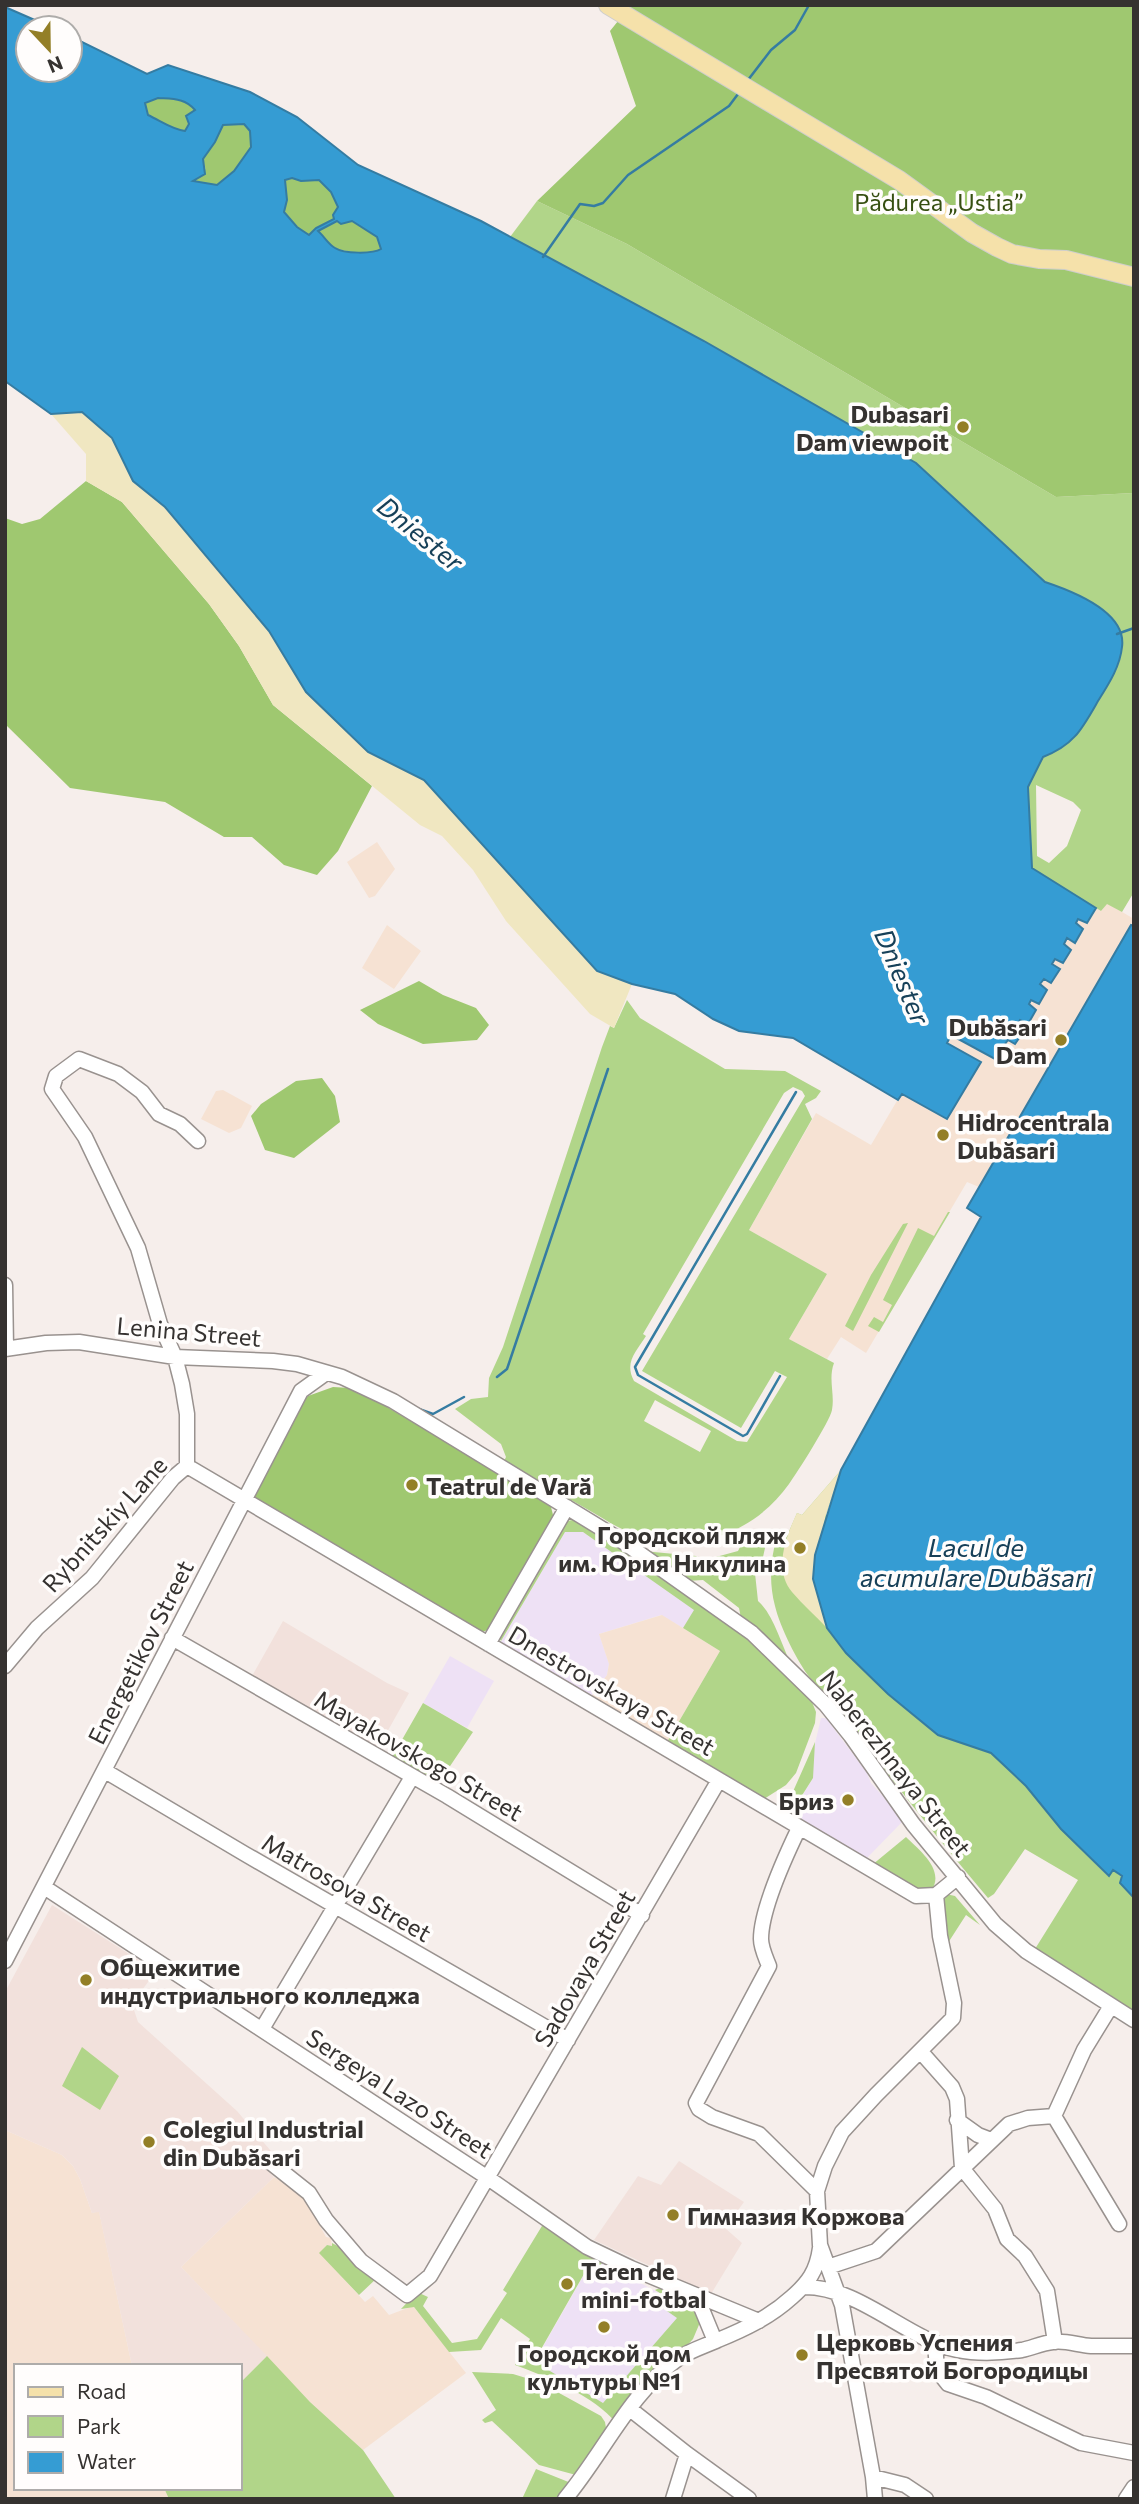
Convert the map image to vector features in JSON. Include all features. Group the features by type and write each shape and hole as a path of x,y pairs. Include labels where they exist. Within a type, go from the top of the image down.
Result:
{"main road":[{"path":"608,5 900,180 972,233 997,247 1013,254 1066,260 1134,277"}],"street":[{"name":"Rybnitskiy Lane","path":"5,1666 37,1628 92,1578 173,1478 187,1466 187,1414 175,1357 160,1324 138,1248 85,1137 52,1089 56,1076 79,1059 118,1074 142,1091 159,1114 180,1124 198,1141"},
{"path":"5,1285 6,1349"},
{"name":"Lenina Street","path":"6,1349 79,1342 175,1357 261,1359 297,1364 326,1373"},
{"name":"Energetikov Street","path":"5,1961 301,1391 326,1373"},
{"name":"Naberezhnaya Street","path":"326,1373 361,1385 393,1401 622,1541 732,1618 771,1650 826,1705 913,1824 995,1924 1011,1939 1134,2020"},
{"name":"Dnestrovskaya Street","path":"187,1466 916,1896"},
{"path":"488,1644 567,1507"},
{"name":"Mayakovskogo Street","path":"172,1638 412,1777 642,1915"},
{"name":"Matrosova Street","path":"105,1771 568,2040"},
{"path":"262,2029 412,1777"},
{"name":"Sadovaya Street","path":"270,2162 309,2193 326,2220 361,2261 380,2277 407,2295 430,2276 719,1780"},
{"path":"799,1828 779,1873 762,1928 760,1942 769,1966 696,2103 699,2109 712,2117 759,2134 817,2191"},
{"path":"916,1896 936,1895 958,1877"},
{"name":"Sergeya Lazo Street","path":"44,1887 488,2178 587,2246 631,2268 759,2322"},
{"path":"565,2499 630,2409 658,2376 680,2358 759,2322 778,2310 815,2272 820,2245 817,2191 825,2166 842,2132 953,2018 954,2003 939,1929 936,1895"},
{"path":"916,1896 939,1929"},
{"path":"1054,2116 1084,2050 1111,2006"},
{"path":"921,2052 952,2087 957,2099 962,2168 995,2209 1007,2239 1025,2256 1047,2291 1055,2342"},
{"path":"828,2267 876,2251 1009,2124 1028,2118 1054,2116"},
{"path":"1054,2116 1119,2224"},
{"path":"957,2120 990,2140"},
{"path":"820,2245 837,2294 854,2366 875,2499"},
{"path":"803,2287 837,2294 869,2307 935,2343 959,2350 1023,2350 1055,2342 1089,2346 1134,2346"},
{"path":"696,2295 715,2342"},
{"path":"935,2343 937,2370 948,2384 986,2397 1081,2443 1134,2453"},
{"path":"630,2409 749,2499"},
{"path":"673,2499 687,2454"},
{"path":"873,2477 905,2485 926,2499"},
{"path":"1126,2499 1134,2487"}],"shaded area":[{"path":"377,842 395,869 375,896 369,898 347,862"},
{"name":"Hidrocentrala Dubăsari","path":"1107,903 1134,919 1131,925 979,1187 967,1182 866,1353 841,1337 827,1359 789,1339 827,1274 749,1230 816,1113 871,1145 901,1094 947,1119 981,1062 947,1042 951,1034 1004,1064 1012,1050 1005,1045 1008,1040 1023,1031 1016,1025 1020,1019 1036,1010 1029,1004 1032,999 1047,990 1040,985 1043,979 1059,970 1052,964 1055,959 1071,950 1064,944 1067,938 1083,929 1076,923 1079,918 1087,923 1096,908 1101,911"},
{"path":"387,925 421,951 394,989 362,968"},
{"path":"223,1090 252,1106 241,1128 229,1133 201,1119 216,1091"},
{"path":"565,1532 583,1532 695,1610 683,1628 661,1615 599,1634 609,1664 607,1675 591,1697 502,1646 501,1641"},
{"path":"662,1615 720,1651 667,1742 591,1697 607,1675 609,1664 599,1634"},
{"path":"283,1621 387,1683 409,1693 377,1750 252,1676"},
{"path":"450,1656 494,1681 467,1728 423,1703"},
{"path":"821,1718 826,1718 867,1773 871,1783 904,1820 867,1858 861,1859 796,1815 801,1806 801,1798 813,1778 813,1752"},
{"name":"Colegiul Industrial din Dubăsari","path":"52,1905 156,1971 132,2004 138,2022 237,2111 276,2157 265,2167 274,2177 181,2267 267,2356 242,2381 242,2364 132,2364 99,2212 92,2213 80,2179 73,2166 62,2155 5,2130 5,1992"},
{"path":"5,2130 62,2155 73,2166 80,2179 92,2213 99,2211 132,2364 14,2364 14,2490 165,2490 169,2499 5,2499"},
{"name":"Гимназия Коржова","path":"679,2161 744,2202 725,2228 742,2243 711,2294 594,2240 638,2176 661,2185"},
{"path":"274,2177 302,2193 326,2237 331,2238 332,2246 327,2245 320,2253 365,2302 373,2296 389,2315 413,2306 466,2373 363,2450 310,2402 181,2267"},
{"path":"604,2260 663,2295 678,2318 603,2403 544,2368 540,2352 585,2273"}],"green space":[{"name":"Pădurea „Ustia”","path":"631,5 1134,5 1134,493 1056,497 627,244 537,201 636,106 610,31"},
{"path":"5,7 21,14 14,14 14,84 84,84 84,43 147,74 168,65 250,92 297,117 358,165 510,237 537,201 627,244 1056,497 1134,493 1134,892 1122,912 1107,904 1101,911 1032,868 1028,787 1031,783 5,116","holes":["1036,785 1073,802 1081,810 1067,846 1049,863 1037,856"]},
{"path":"158,98 183,101 195,110 185,131 148,115 144,103"},
{"path":"244,124 250,130 251,147 234,171 217,185 192,181 206,169 203,159 223,125"},
{"path":"285,179 301,181 319,180 331,192 338,207 334,219 316,228 309,235 297,227 284,212 287,200"},
{"path":"337,220 341,224 352,221 377,237 382,249 371,254 333,247 317,231"},
{"path":"86,481 122,502 209,604 239,646 273,705 372,786 338,851 317,875 284,865 252,837 224,837 165,802 70,788 6,725 5,518 22,524 40,519"},
{"path":"419,981 443,995 476,1008 489,1025 477,1040 423,1044 378,1024 360,1010"},
{"path":"627,1000 640,1018 725,1069 785,1071 821,1091 816,1098 805,1104 812,1119 749,1230 827,1274 789,1339 834,1363 832,1410 806,1459 774,1502 757,1517 738,1528 696,1541 652,1539 615,1525 504,1461 506,1457 501,1444 455,1409 471,1399 488,1397 489,1378 503,1347 602,1047 610,1026 614,1028","holes":["793,1087 802,1091 805,1096 642,1371 741,1428 775,1371 787,1377 747,1442 737,1441 634,1381 630,1368 635,1352 646,1336 643,1334 784,1093","655,1400 711,1431 700,1452 644,1421"]},
{"path":"322,1078 335,1096 340,1122 294,1158 265,1150 251,1116 261,1104 296,1081"},
{"path":"948,1212 879,1332 868,1326 874,1317 883,1322 892,1305 883,1300 918,1228 934,1236"},
{"path":"908,1223 853,1331 845,1326 871,1275 903,1224"},
{"path":"333,1387 350,1388 370,1397 550,1503 554,1519 490,1629 480,1633 255,1503 253,1496 300,1404 308,1396"},
{"path":"841,1470 826,1514 938,1735 991,1753 1026,1786 1061,1829 1108,1876 1113,1870 1122,1877 1121,1883 1134,1898 1134,2011 1035,1949 1078,1880 1025,1849 994,1894 988,1898 815,1684 795,1653 777,1614 773,1597 771,1572 777,1537 784,1543 797,1513 802,1515"},
{"path":"576,1519 583,1521 746,1633 810,1697 816,1712 815,1723 796,1773 786,1785 764,1799 667,1742 720,1651 683,1628 694,1610 583,1532 565,1532 501,1641 498,1636 561,1526"},
{"path":"758,1533 767,1539 763,1557 754,1564 758,1601 772,1621 790,1662 741,1618 739,1608 703,1580 687,1581 643,1551 696,1556 701,1561 738,1551 743,1541"},
{"path":"423,1703 473,1732 438,1784 391,1759"},
{"path":"815,1742 813,1778 801,1797 803,1799 796,1815 791,1811 791,1796"},
{"path":"906,1837 924,1854 933,1868 935,1883 931,1891 920,1892 872,1865"},
{"path":"946,1894 955,1896 980,1925 966,1915 946,1946 941,1908"},
{"path":"82,2047 119,2076 100,2110 62,2086"},
{"path":"545,2221 604,2260 592,2277 584,2274 540,2351 545,2368 603,2403 677,2318 657,2304 663,2295 655,2290 664,2288 681,2294 695,2305 699,2314 701,2320 693,2339 616,2423 583,2396 515,2365 530,2339 501,2318 481,2350 449,2352 414,2307 401,2309 417,2292 428,2297 423,2306 452,2343 477,2339 507,2293 503,2290"},
{"path":"332,2243 345,2250 377,2278 359,2295 319,2253 327,2245 332,2246"},
{"path":"267,2356 310,2402 363,2450 396,2499 169,2499 165,2490 242,2490 243,2380"},
{"path":"472,2372 513,2374 539,2382 601,2416 607,2434 576,2475 539,2465 492,2421 485,2423 482,2420 496,2410"},
{"path":"536,2469 571,2483 558,2499 522,2499"}],"sand":[{"path":"82,412 112,438 133,481 165,507 269,631 306,692 368,752 424,780 597,971 632,984 614,1028 590,1014 506,921 473,870 442,836 420,825 273,705 239,646 209,604 122,502 86,481 86,454 51,414"},
{"name":"Городской пляж им. Юрия Никулина","path":"841,1470 826,1514 813,1579 827,1628 792,1592 786,1583 782,1563 789,1532 797,1513 802,1515"}],"water":[{"name":"Dniester","path":"5,7 21,14 14,14 14,84 84,84 84,43 147,74 168,65 250,92 297,117 358,165 481,221 704,341 916,463 1045,582 1083,597 1107,613 1116,623 1121,635 1121,654 1116,669 1082,728 1062,747 1043,757 1028,787 1032,868 1096,908 1087,923 1078,919 1076,923 1083,929 1075,943 1067,938 1064,944 1071,950 1063,963 1055,959 1052,964 1060,969 1051,983 1044,979 1040,984 1047,990 1039,1004 1031,1000 1029,1004 1036,1010 1028,1024 1020,1020 1017,1025 1024,1031 1015,1044 1008,1040 1005,1044 1012,1050 1004,1064 951,1035 947,1043 981,1062 947,1119 902,1094 898,1100 793,1038 739,1031 713,1019 675,994 632,984 597,971 424,780 368,752 306,692 269,631 165,507 133,481 112,438 82,412 51,414 5,381","holes":["158,98 183,101 195,110 186,116 189,124 185,131 148,115 145,103","244,124 250,131 251,147 234,171 217,185 193,181 205,174 203,159 223,125","292,178 301,181 319,180 331,192 338,207 333,215 334,219 316,228 309,235 297,227 284,212 287,200 285,180","337,221 341,224 352,221 377,237 381,249 358,253 335,248 318,231"]},
{"name":"Lacul de acumulare Dubăsari","path":"1131,925 1134,926 1134,1898 1120,1883 1122,1876 1113,1870 1109,1876 1061,1829 1026,1786 991,1753 938,1735 888,1694 846,1653 827,1628 813,1579 815,1555 841,1470 981,1217 967,1208"}],"waterway":[{"path":"748,80 771,50 795,30 809,5"},
{"path":"543,257 580,204 594,206 603,203 628,175 729,106 738,94"},
{"path":"1117,634 1134,628"},
{"path":"497,1377 507,1369 608,1069"},
{"path":"780,1376 747,1434 743,1436 638,1375 635,1367 796,1092"},
{"path":"419,1409 433,1414 464,1397"}],"place":[{"name":"Dubasari Dam viewpoit","path":"963,427"},
{"name":"Dubăsari Dam","path":"1061,1040"},
{"name":"Hidrocentrala Dubăsari","path":"943,1135"},
{"name":"Teatrul de Vară","path":"412,1485"},
{"name":"Городской пляж им. Юрия Никулина","path":"800,1548"},
{"name":"Бриз","path":"848,1800"},
{"name":"Общежитие индустриального колледжа","path":"86,1980"},
{"name":"Colegiul Industrial din Dubăsari","path":"149,2142"},
{"name":"Гимназия Коржова","path":"673,2215"},
{"name":"Teren de mini-fotbal","path":"567,2284"},
{"name":"Городской дом культуры №1","path":"604,2327"},
{"name":"Церковь Успения Пресвятой Богородицы","path":"802,2355"}]}
